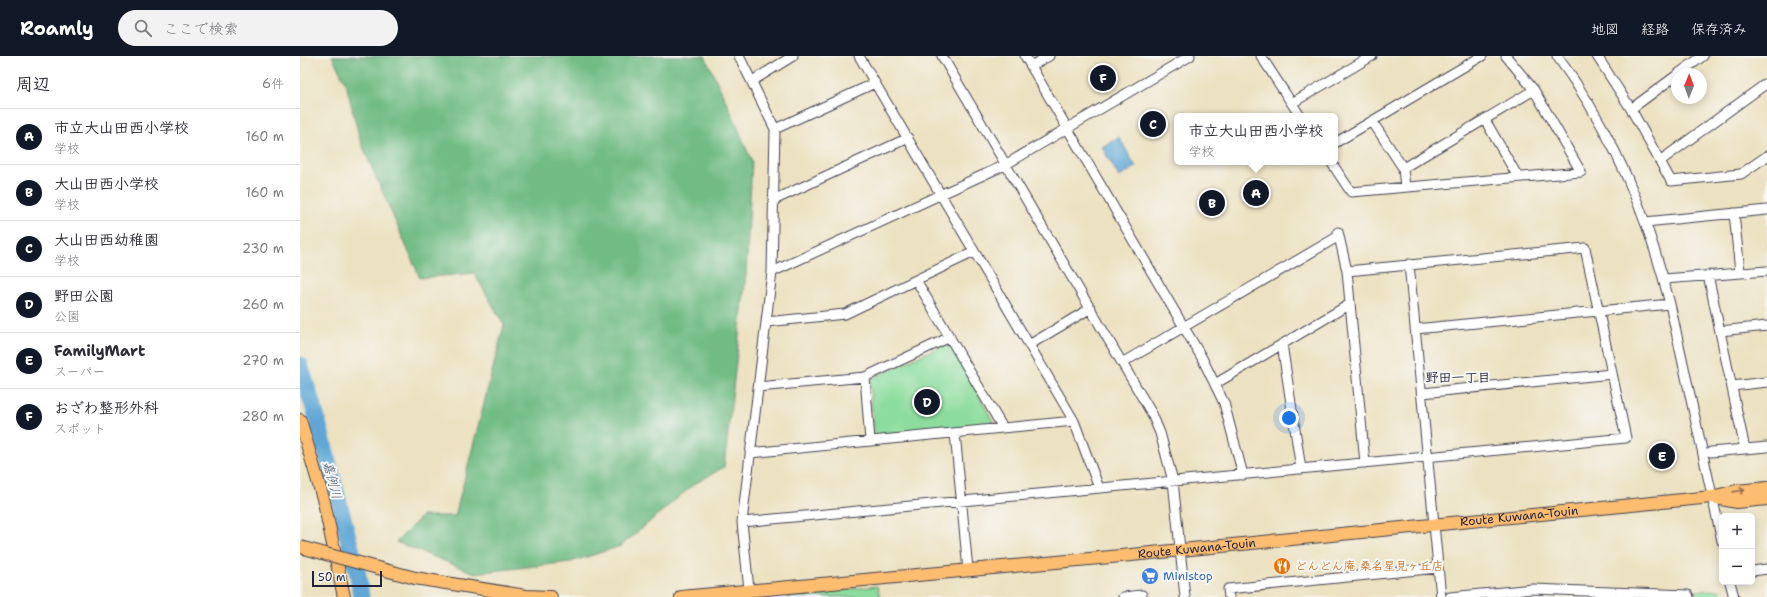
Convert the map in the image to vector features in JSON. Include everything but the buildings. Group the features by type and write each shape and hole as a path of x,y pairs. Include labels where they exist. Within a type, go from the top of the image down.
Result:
{"main road":[{"path":"300,420 324,502 344,597"},
{"name":"Route Kuwana-Touin","path":"681,597 1434,526 1712,497 1736,491 1767,488"},
{"name":"Route Kuwana-Touin","path":"1712,497 1737,502 1767,499"},
{"path":"300,547 415,578 526,596 551,597"}],"street":[{"path":"739,56 775,129 772,272 742,522 749,590"},
{"path":"752,81 793,56"},
{"path":"860,56 1074,421 1099,488"},
{"path":"942,56 1146,403 1160,433 1173,481 1185,597"},
{"path":"1025,56 1184,326 1215,384 1224,403 1243,475"},
{"path":"1031,66 1049,56"},
{"path":"1171,56 1176,64"},
{"path":"772,272 1005,165 1190,56"},
{"path":"1260,56 1298,113"},
{"path":"1292,103 1372,56"},
{"path":"1338,141 1482,56"},
{"path":"1333,165 1351,192 1580,172 1534,90 1506,56"},
{"path":"1557,56 1578,87 1603,130 1627,176 1645,222 1664,279 1719,528"},
{"path":"1686,68 1702,56"},
{"path":"1599,57 1631,109 1671,181 1741,174 1767,156"},
{"path":"1631,109 1671,79"},
{"path":"775,129 875,83"},
{"path":"1660,161 1767,83"},
{"path":"1403,168 1486,120 1534,90"},
{"path":"1486,120 1518,177"},
{"path":"1372,121 1403,168 1405,187"},
{"path":"774,200 908,138"},
{"path":"1645,222 1767,210"},
{"path":"1734,213 1740,272"},
{"path":"1122,363 1339,234 1347,271 1365,463"},
{"path":"742,522 1626,438 1585,248 1347,271"},
{"path":"766,322 845,314 974,252"},
{"path":"1409,264 1441,597"},
{"path":"1664,279 1767,271"},
{"path":"1708,275 1745,449"},
{"path":"916,280 1003,428"},
{"path":"1215,384 1350,304"},
{"path":"1415,329 1670,304"},
{"path":"1029,345 1091,308"},
{"path":"1720,331 1767,326"},
{"path":"758,387 865,378 950,336"},
{"path":"1282,344 1302,469"},
{"path":"1422,393 1612,374"},
{"path":"865,378 870,440"},
{"path":"1732,386 1767,382"},
{"path":"750,453 1074,421"},
{"path":"955,433 968,570"},
{"path":"1711,452 1767,447"},
{"path":"1229,597 1228,589 1438,568"},
{"path":"1755,571 1767,569"},
{"path":"1731,585 1734,597"},
{"path":"1450,597 1533,589 1688,595 1689,597"},
{"path":"1123,597 1142,595 1142,597"}],"green space":[{"path":"332,56 705,56 752,162 746,275 724,467 693,485 621,546 571,562 475,573 396,542 422,516 455,516 504,325 474,273 420,278 360,140 346,84"},
{"path":"946,344 950,344 993,421 992,425 878,436 874,433 870,383 872,378"},
{"path":"877,586 880,597 786,597"},
{"path":"1720,590 1722,597 1693,597 1692,591"}],"water":[{"path":"1119,137 1136,167 1119,177 1102,147"}],"waterway":[{"name":"嘉例川","path":"300,365 316,415 358,575 361,597"}],"place":[{"name":"おざわ整形外科","path":"1103,78"},
{"name":"大山田西幼稚園","path":"1153,124"},
{"name":"市立大山田西小学校","path":"1256,193"},
{"name":"大山田西小学校","path":"1212,203"},
{"name":"野田公園","path":"927,402"},
{"name":"FamilyMart","path":"1662,456"},
{"name":"どんどん庵 桑名星見ヶ丘店","path":"1282,566"},
{"name":"Ministop","path":"1150,576"}],"district":[{"name":"野田一丁目","path":"1458,377"}]}
